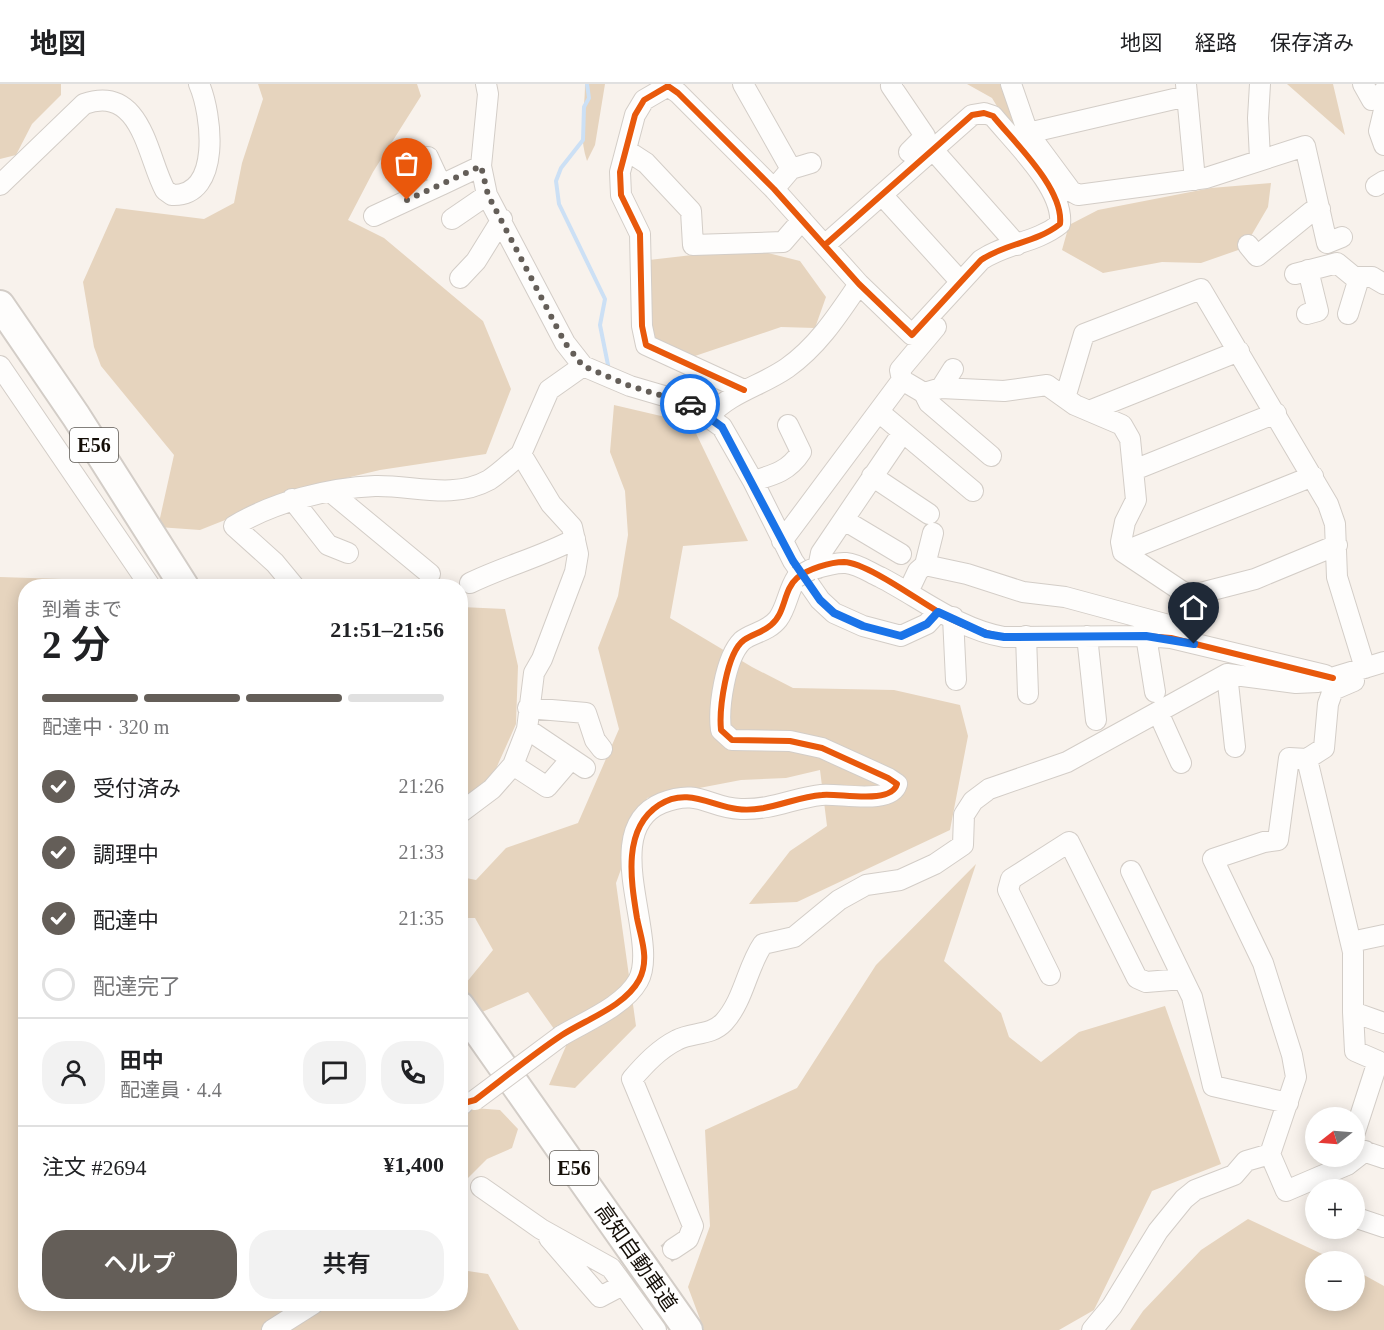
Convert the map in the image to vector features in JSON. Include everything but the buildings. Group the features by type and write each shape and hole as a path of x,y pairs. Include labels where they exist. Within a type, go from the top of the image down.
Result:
{"highway":[{"name":"E56","path":"0,304 76,416 180,579"},
{"name":"E56","path":"0,327 165,579"},
{"name":"高知自動車道","path":"468,1017 688,1330"},
{"name":"高知自動車道","path":"468,1036 675,1330"}],"street":[{"path":"0,185 84,104 95,99 108,99 124,106 138,121 165,190 172,195 189,193 200,182 208,160 207,117 199,84"},
{"path":"486,84 488,94 481,166 488,195 565,343 583,366 630,386 688,403 722,427 753,481 782,541 820,600 834,613 863,626 901,636 946,615"},
{"path":"743,84 791,169"},
{"path":"892,84 891,86 925,136 909,152"},
{"path":"1011,84 1028,133 1071,191 1078,195 1195,180 1305,146 1327,243 1342,237"},
{"path":"1260,84 1258,118 1260,159"},
{"path":"1363,84 1372,100 1378,99 1384,91"},
{"path":"744,390 646,345 642,326 640,234 621,195 620,172 642,92 668,85 774,189 826,244 859,284 912,335 981,260 994,251 1049,233 1060,224 1061,213 1054,192 993,116 984,113 972,115 934,151 826,244"},
{"path":"1028,133 1186,90 1195,180"},
{"path":"1384,110 1379,131 1384,145"},
{"path":"626,150 646,163 691,211 693,245 783,242 802,220"},
{"path":"934,151 1017,245"},
{"path":"428,157 441,185"},
{"path":"774,189 791,169 811,163"},
{"path":"374,216 481,166"},
{"path":"452,219 488,195"},
{"path":"882,195 960,281"},
{"path":"1248,245 1257,256 1311,212 1320,209"},
{"path":"460,278 476,261 502,219"},
{"path":"1307,314 1318,311 1301,272 1337,263 1354,278 1372,277 1384,284"},
{"path":"1348,314 1359,278"},
{"path":"709,416 721,403 787,368 825,334 859,284"},
{"path":"1065,398 1084,334 1201,289 1328,504 1337,545 1337,578 1380,672 1333,690 1328,704 1324,748 1307,759 1289,758 1278,840 1213,859 1263,963 1292,1055 1296,1077 1270,1154 1286,1191 1305,1187"},
{"path":"903,380 900,370 905,362 955,306"},
{"path":"1089,411 1239,351"},
{"path":"0,366 145,579"},
{"path":"288,579 275,563 234,526 259,511 292,500 375,486 449,492 488,480 521,454 549,390 583,366"},
{"path":"953,369 933,391 929,403 991,456"},
{"path":"903,380 933,391 1004,391 1047,385 1089,411 1122,425 1130,439 1136,500 1125,522 1120,542 1123,552 1189,596 1255,579 1337,545"},
{"path":"782,541 903,380"},
{"path":"879,412 973,491"},
{"path":"1134,470 1276,413"},
{"path":"753,481 781,472 793,465 801,452 788,425"},
{"path":"468,1100 561,1036 626,996 638,981 644,966 644,950 631,877 633,842 640,822 659,804 694,796 737,809 766,809 822,795 874,795 891,794 895,791 897,784 888,778 822,748 790,741 732,740 721,730 718,710 734,658 743,641 760,634 778,619 789,589 808,572 903,432"},
{"path":"468,807 492,789 513,765 527,729 534,673 575,572 578,554 572,527 551,504 521,454"},
{"path":"872,476 931,523 925,565 918,571 908,592"},
{"path":"1123,552 1313,476"},
{"path":"332,493 430,574"},
{"path":"292,500 328,545 348,553"},
{"path":"844,520 901,554"},
{"path":"470,583 499,569 541,556 575,539"},
{"path":"808,572 844,562 855,565 908,592 946,615 986,634 1004,637 1146,636 1174,633"},
{"path":"925,565 966,574 1023,592 1065,597 1174,633 1333,678"},
{"path":"1174,633 1189,596"},
{"path":"946,615 956,680"},
{"path":"1026,636 1028,694"},
{"path":"1087,636 1096,720"},
{"path":"1146,636 1155,692"},
{"path":"673,1249 688,1239 693,1226 632,1079 650,1058 678,1039 714,1030 724,1022 740,995 752,970 755,956 763,944 794,937 839,900 866,885 900,880 935,864 963,844 964,815 973,801 989,789 1066,762 1227,674 1296,683 1333,678 1376,665"},
{"path":"1227,674 1235,747"},
{"path":"528,708 586,713 595,740 602,749"},
{"path":"1158,712 1181,763"},
{"path":"513,765 547,787 578,763 527,729"},
{"path":"1307,759 1351,942 1355,1051 1378,1061 1378,1088 1365,1125"},
{"path":"1050,975 1008,890 1011,879 1069,842 1137,978 1146,982 1183,979"},
{"path":"1131,871 1192,997 1213,1086 1288,1103"},
{"path":"1351,942 1384,935"},
{"path":"1353,1012 1384,1023"},
{"path":"1365,1148 1384,1158"},
{"path":"1092,1330 1112,1306 1158,1231 1184,1199 1195,1190 1234,1174 1246,1161 1270,1154"},
{"path":"1324,1179 1342,1167"},
{"path":"481,1188 541,1229 611,1268 656,1330"},
{"path":"1365,1221 1384,1227"},
{"path":"541,1229 600,1297 617,1288"},
{"path":"272,1330 302,1311"}],"shaded area":[{"path":"0,84 61,84 61,95 32,124 16,155 0,159"},
{"path":"258,84 417,84 421,96 373,172 348,220 384,238 483,321 511,389 486,454 380,470 308,487 200,530 158,527 174,455 101,366 94,347 83,282 116,208 204,219 234,203 242,163 263,99"},
{"path":"585,84 605,84 595,145 587,161 582,132"},
{"path":"967,84 1002,84 1027,131 1018,141 992,98"},
{"path":"1287,84 1333,84 1345,135"},
{"path":"1271,183 1268,207 1244,248 1201,263 1162,262 1103,273 1062,250 1069,225 1098,210 1211,188"},
{"path":"764,252 800,261 826,297 815,328 781,327 692,357 654,349 649,260 701,254"},
{"path":"614,405 691,423 748,541 683,546 670,618 752,667 793,688 894,690 960,705 968,736 950,830 797,902 749,904 790,851 827,826 820,770 786,778 741,780 647,798 616,883 636,1026 575,1088 549,1085 566,1046 528,992 482,1012 468,997 468,980 493,950 475,918 468,918 468,878 476,880 506,848 578,823 619,729 598,648 618,596 628,535 625,491 610,452"},
{"path":"0,577 62,579 18,579 18,1311 468,1311 468,1271 488,1274 519,1330 0,1330"},
{"path":"468,607 505,609 518,666 516,724 482,800 468,809"},
{"path":"976,864 944,961 1001,1013 1009,1037 1041,1062 1079,1032 1165,1006 1221,1164 1152,1191 1094,1310 1059,1330 704,1330 688,1287 710,1226 705,1130 797,1088 876,965"},
{"path":"468,1108 500,1110 518,1129 512,1148 487,1159 468,1178"},
{"path":"1248,1219 1316,1251 1305,1251 1305,1311 1365,1311 1365,1276 1384,1286 1384,1330 1130,1330 1143,1311 1201,1250"}],"waterway":[{"path":"587,84 589,98 584,107 583,140 561,168 556,181 559,204 605,299 600,325 609,370"}],"tunnel":[{"path":"617,1288 673,1249"}],"cycle path":[{"path":"744,390 646,345 642,326 640,234 621,195 620,172 635,115 644,100 668,86 678,93 774,189 859,284 912,335 981,260 1051,230 1060,224 1059,210 1054,196 1036,167 993,116 984,113 972,115 826,244"},
{"path":"468,1102 475,1100 562,1035 615,1005 633,989 639,980 644,957 633,888 632,857 639,828 647,815 659,805 679,797 688,797 748,810 811,796 875,796 893,790 897,784 822,748 790,741 732,740 721,730 725,682 738,647 744,640 765,629 776,620 792,583 807,572 833,563 854,564 891,582 952,620 1004,637 1146,636 1171,638 1333,678"}],"way so far":[{"path":"407,200 481,166 488,195 565,343 583,366 630,386 690,404"}],"route":[{"path":"690,404 722,427 753,481 793,561 820,600 834,613 863,626 901,636 910,634 927,624 938,612 986,634 1004,637 1146,636 1171,638 1194,644"}]}
